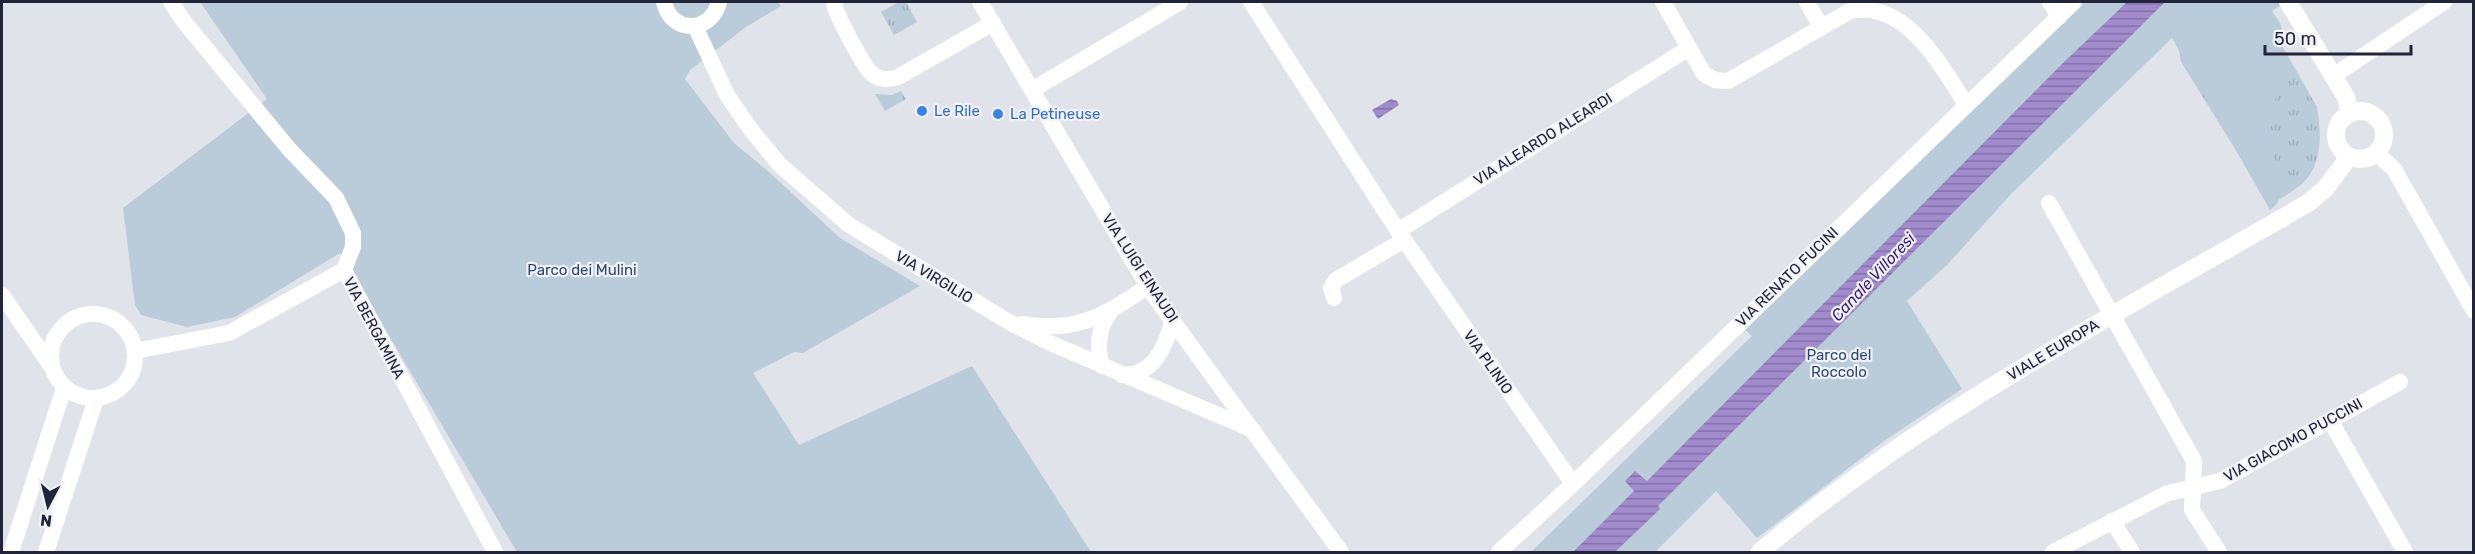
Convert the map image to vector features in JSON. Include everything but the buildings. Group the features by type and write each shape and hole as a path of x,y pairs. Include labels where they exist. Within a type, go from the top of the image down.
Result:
{"street":[{"path":"171,2 289,149 336,198 353,233 353,247 344,270"},
{"path":"664,2 672,18 687,26 695,26 711,18 719,2"},
{"path":"834,2 837,14 871,73 886,79 898,77 993,23"},
{"name":"VIA LUIGI EINAUDI","path":"980,2 1148,286 1341,552"},
{"path":"1032,90 1180,2"},
{"name":"VIA PLINIO","path":"1251,2 1401,235 1573,484"},
{"path":"1663,2 1704,74 1715,80 1728,81 1850,11 1862,8 1874,9 1894,17 1912,29 1966,104"},
{"path":"1807,2 1821,27"},
{"path":"2050,2 2059,17"},
{"name":"VIA RENATO FUCINI","path":"1499,552 1573,484 2074,2"},
{"path":"2288,2 2346,98 2350,112"},
{"path":"2333,76 2444,2"},
{"name":"VIA VIRGILIO","path":"695,26 728,95 751,130 796,181 849,225 1009,322 1048,342 1253,430"},
{"name":"VIA ALEARDO ALEARDI","path":"1401,235 1689,48"},
{"path":"2366,111 2374,114 2382,122 2385,139 2376,153 2366,159 2349,157 2338,145 2336,137 2340,120 2350,112 2366,111"},
{"path":"2376,153 2394,169 2472,306"},
{"name":"VIALE EUROPA","path":"1760,552 1807,513 1919,432 2112,316 2308,203 2325,189 2349,157"},
{"path":"2049,203 2194,461 2192,510 2219,552"},
{"path":"1334,298 1331,288 1336,280 1401,235"},
{"name":"VIA BERGAMINA","path":"135,351 229,333 344,270 495,552"},
{"path":"1009,322 1064,327 1097,318 1148,286"},
{"path":"2,295 64,388 80,397 96,399 117,392 128,381 134,368 135,351 131,336 123,326 110,317 85,314 74,318 62,326 55,337 51,351 51,367"},
{"path":"1102,366 1099,339 1104,321 1111,311"},
{"path":"1122,375 1139,372 1154,363 1165,344 1173,321"},
{"name":"VIA GIACOMO PUCCINI","path":"2053,552 2168,493 2220,481 2400,382"},
{"path":"11,552 64,388"},
{"path":"46,552 96,399"},
{"path":"2330,420 2405,552"},
{"path":"2112,521 2132,552"}],"green space":[{"name":"Parco dei Mulini","path":"200,2 778,2 781,6 746,27 690,70 685,79 734,143 840,238 920,286 803,353 794,352 753,373 799,445 972,366 1091,552 517,552 340,253 235,317 187,327 141,315 135,305 123,208 267,99"},
{"path":"899,2 906,2 917,22 894,35 881,12"},
{"name":"Parco del Roccolo","path":"2080,2 2285,2 2272,11 2280,23 2283,40 2279,85 2268,123 2268,142 2280,177 2280,195 2277,203 2270,210 2172,38 2012,193 1947,265 1907,301 1962,389 1884,441 1757,538 1716,491 1655,552 1531,552 1752,336 1745,330"},
{"path":"2257,2 2317,107 2319,126 2318,154 2312,172 2298,187 2270,205 2181,62 2176,34"},
{"path":"901,91 906,99 885,111 875,94 892,95"}],"water":[{"name":"Canale Villoresi","path":"2127,2 2165,2 1658,506 1660,509 1615,552 1573,552 1634,491 1625,481 1635,471 1647,481 2061,65"},
{"path":"1391,99 1397,101 1399,105 1378,119 1372,110"}],"place":[{"name":"Le Rile","path":"922,111"},
{"name":"La Petineuse","path":"998,114"}]}
